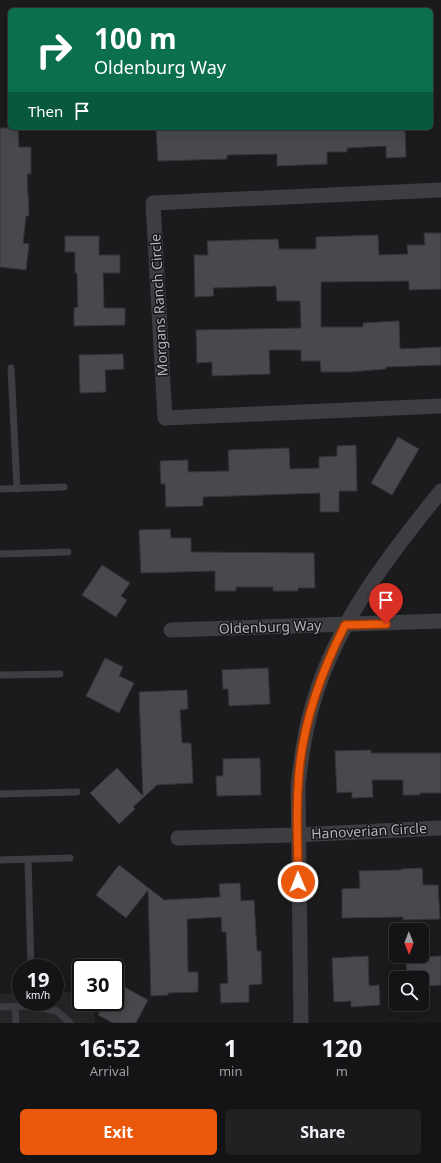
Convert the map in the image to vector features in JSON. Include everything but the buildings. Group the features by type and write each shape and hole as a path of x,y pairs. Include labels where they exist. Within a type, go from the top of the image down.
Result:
{"street":[{"name":"Morgans Ranch Circle","path":"441,190 153,203 165,418 441,406"},
{"path":"300,1023 297,835 298,787 301,752 307,726 323,674 333,648 345,625 363,594 397,545 441,490"},
{"name":"Oldenburg Way","path":"171,630 441,621"},
{"name":"Hanoverian Circle","path":"178,838 297,835 441,828"}],"lane":[{"path":"11,368 17,488"},
{"path":"0,489 64,487"},
{"path":"0,554 68,552"},
{"path":"0,674 60,674"},
{"path":"0,794 77,792"},
{"path":"0,860 70,858"},
{"path":"28,859 31,959"},
{"path":"0,1008 12,1007"},
{"path":"15,1011 16,1023"},
{"path":"57,1011 70,1023"}],"shaded area":[{"path":"64,992 72,992 72,1011 94,1011 95,1023 0,1023 0,994 12,993 12,1011 64,1011"}],"route":[{"path":"298,882 298,787 301,752 314,699 333,648 345,625 386,624"}]}
